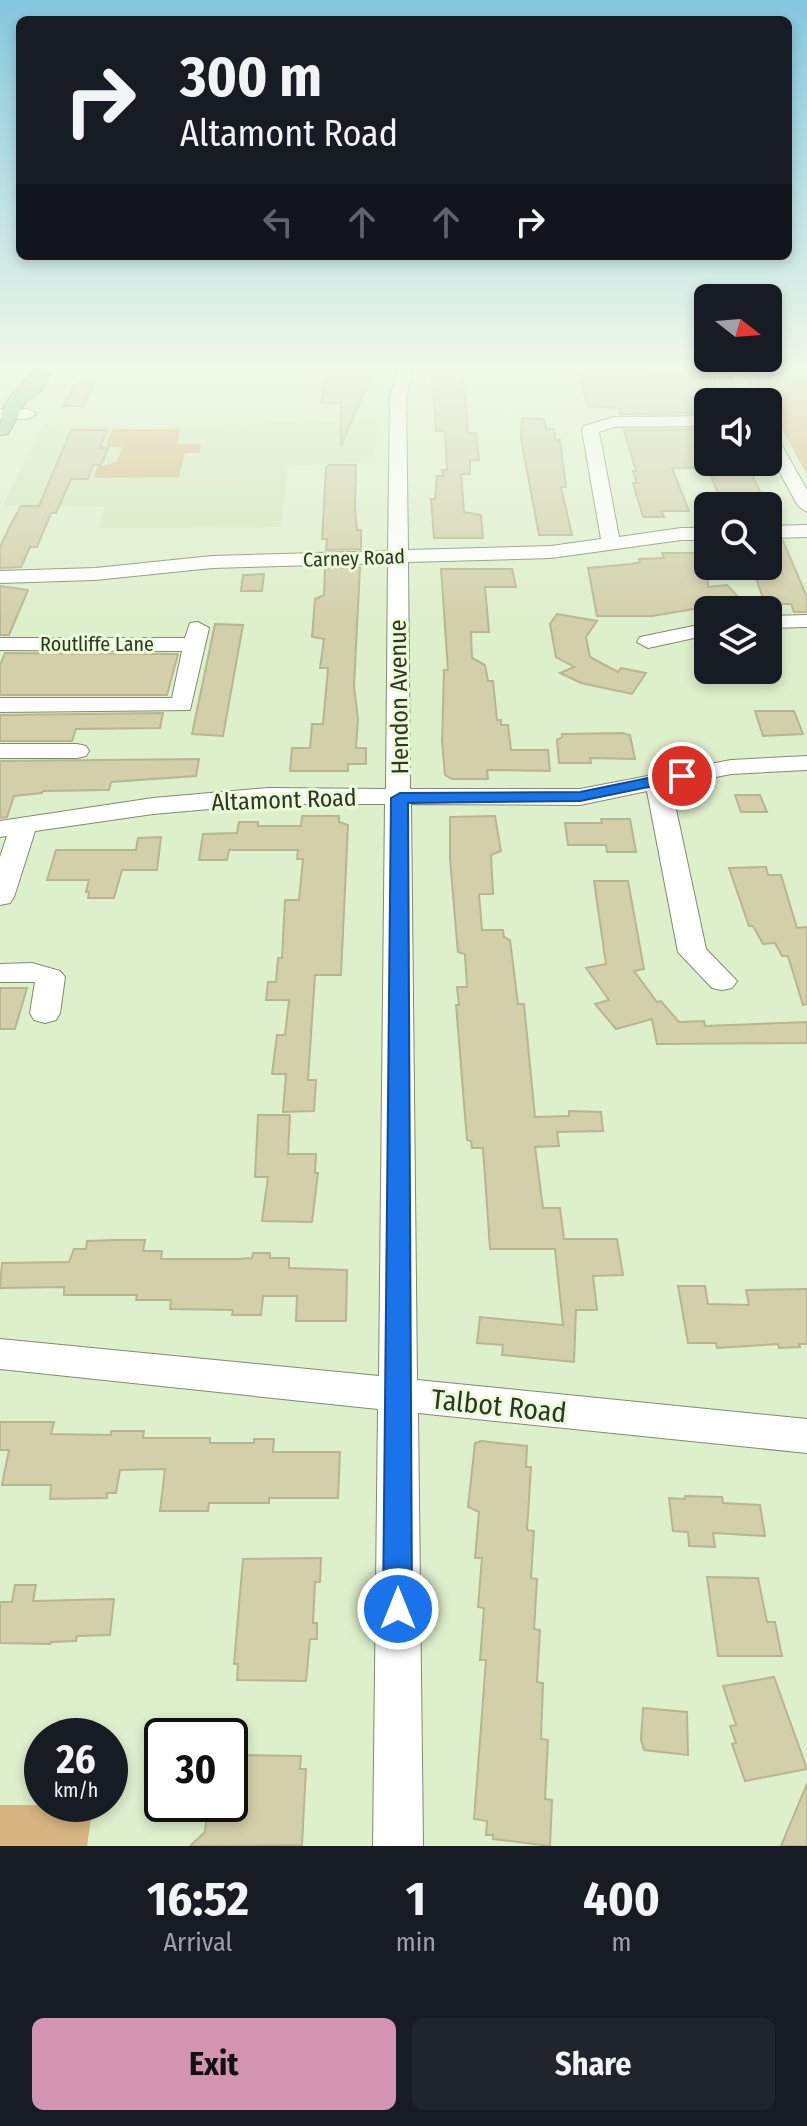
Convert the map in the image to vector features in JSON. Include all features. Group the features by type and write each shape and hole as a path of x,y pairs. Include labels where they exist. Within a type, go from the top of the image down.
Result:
{"street":[{"name":"Hendon Avenue","path":"398,452 398,1846"},
{"path":"594,452 611,544"},
{"path":"782,460 807,506"},
{"path":"782,532 807,531"},
{"name":"Carney Road","path":"0,577 95,574 212,562 551,552 694,535"},
{"path":"782,622 807,621"},
{"path":"648,642 694,632"},
{"name":"Routliffe Lane","path":"0,644 196,636 180,714 0,705"},
{"path":"0,751 77,751"},
{"name":"Altamont Road","path":"11,828 153,806 268,796 580,797 731,767 807,763"},
{"path":"657,781 692,952 722,981"},
{"path":"0,897 11,828"},
{"path":"0,973 32,972 50,977 45,1013"},
{"name":"Talbot Road","path":"0,1354 806,1441"}],"shaded area":[{"path":"29,452 376,452 375,463 288,465 281,527 99,528 105,507 3,505"},
{"path":"120,452 199,452 185,453 179,477 94,478 97,467 117,462"},
{"path":"794,452 807,452 807,475"},
{"path":"0,1805 24,1805 24,1822 91,1822 87,1846 0,1846"}],"building":[{"path":"62,452 106,452 101,465 93,465 88,479 71,479 56,513 51,513 37,547 30,547 21,567 0,568 0,547 21,506 39,506"},
{"path":"446,452 478,452 479,460 470,460 470,474 461,474 464,512 481,515 483,538 434,538 431,499 435,499 437,476 443,476 442,470 447,470"},
{"path":"523,452 562,452 566,487 561,487 572,535 539,535"},
{"path":"630,452 694,452 694,468 672,468 689,511 661,511 664,517 643,517 633,483 637,483 633,471 636,471"},
{"path":"329,465 356,465 355,507 357,530 361,530 361,549 326,550 327,539 322,539 326,468"},
{"path":"711,476 753,476 760,492 718,492"},
{"path":"783,541 807,597 807,612 794,612 791,604 782,604 782,596 762,596 757,580 782,580"},
{"path":"662,553 694,553 694,580 708,580 708,587 727,585 737,596 694,596 694,609 652,616 597,616 588,568 664,558"},
{"path":"360,567 354,686 358,719 356,748 366,748 366,764 348,764 348,771 290,771 292,748 310,748 312,724 323,724 328,668 320,668 324,639 312,637 315,599 324,595 325,568"},
{"path":"441,569 512,569 516,587 485,587 489,632 471,632 472,658 485,665 488,681 493,681 497,720 501,720 501,725 508,725 511,750 548,750 550,771 487,770 488,779 452,779 445,775 442,742 444,670 448,670"},
{"path":"264,574 262,591 241,591 243,575"},
{"path":"0,586 28,590 9,635 0,635"},
{"path":"557,614 597,621 586,637 590,657 618,672 621,668 646,673 632,694 581,683 560,673 574,667 556,657 550,624"},
{"path":"215,624 243,625 223,736 192,734"},
{"path":"5,653 178,654 167,695 0,695 0,665"},
{"path":"755,711 794,711 803,734 763,736"},
{"path":"163,713 160,728 76,729 72,741 0,741 0,715"},
{"path":"562,734 630,735 635,759 590,758 591,763 559,763 557,740"},
{"path":"199,759 196,776 111,782 109,790 43,791 14,796 7,817 0,818 0,761"},
{"path":"735,795 760,795 767,812 741,812"},
{"path":"302,816 339,816 339,822 348,825 341,975 315,975 308,1080 316,1080 314,1111 283,1112 286,1074 272,1074 277,1035 285,1035 289,1000 266,1000 268,982 276,982 278,958 282,958 285,900 299,900 303,859 297,859 298,850 229,850 227,860 199,860 203,834 237,833 239,822 258,822 258,826 301,826"},
{"path":"495,816 501,851 491,855 493,894 479,894 482,930 503,930 504,937 510,940 518,1004 524,1004 535,1117 569,1116 569,1111 601,1112 603,1131 557,1132 559,1146 535,1147 543,1208 560,1208 564,1239 617,1239 623,1275 593,1276 597,1310 576,1310 574,1362 502,1355 503,1345 477,1343 480,1317 563,1325 555,1249 490,1249 483,1148 472,1148 471,1141 467,1140 456,1005 459,1005 457,987 467,987 465,954 458,952 457,942 450,817"},
{"path":"601,819 630,819 636,852 607,852 606,845 568,845 565,823 602,823"},
{"path":"161,837 157,870 122,870 114,898 88,898 89,880 47,880 56,850 136,850 138,838"},
{"path":"766,867 768,875 781,875 797,928 807,927 807,1004 803,1005 788,956 782,956 775,943 763,944 753,926 749,926 729,868"},
{"path":"594,881 628,881 644,969 634,971 657,1002 661,1001 679,1022 704,1021 705,1026 807,1022 807,1043 657,1044 652,1019 616,1029 595,1004 609,1000 586,968 606,964"},
{"path":"0,988 27,988 15,1029 0,1029"},
{"path":"258,1115 290,1115 288,1154 316,1154 315,1173 318,1173 312,1222 262,1221 268,1177 255,1177"},
{"path":"145,1240 143,1251 162,1251 161,1259 238,1259 252,1258 253,1253 270,1253 270,1258 289,1258 289,1268 347,1270 346,1321 296,1321 297,1296 263,1296 261,1315 232,1315 233,1310 170,1309 171,1300 136,1300 137,1295 64,1295 64,1287 0,1288 2,1263 69,1262 74,1249 86,1249 87,1241"},
{"path":"678,1286 705,1286 708,1304 749,1305 746,1290 807,1289 807,1344 779,1348 778,1344 717,1348 716,1343 688,1343"},
{"path":"0,1422 54,1422 51,1434 111,1435 111,1431 144,1431 143,1438 210,1438 210,1443 254,1443 254,1439 274,1439 273,1452 340,1452 338,1498 269,1498 269,1503 209,1503 208,1511 160,1511 165,1469 120,1470 116,1493 107,1493 107,1498 50,1499 51,1485 2,1485 9,1450 0,1450"},
{"path":"475,1443 527,1446 526,1467 531,1467 527,1530 534,1531 531,1578 537,1579 534,1629 540,1630 537,1682 543,1683 541,1739 548,1740 545,1799 552,1800 550,1846 493,1839 493,1835 486,1835 487,1821 474,1819 486,1660 480,1660 484,1608 478,1607 482,1558 475,1558 479,1512 468,1507"},
{"path":"685,1496 722,1497 723,1503 760,1505 765,1536 713,1533 715,1547 689,1546 688,1532 673,1531 669,1498 685,1499"},
{"path":"321,1558 320,1582 315,1582 313,1623 317,1623 317,1639 310,1639 306,1681 237,1680 238,1664 234,1664 243,1559"},
{"path":"707,1577 758,1578 767,1622 775,1622 782,1656 718,1656"},
{"path":"15,1585 36,1585 33,1601 114,1599 110,1635 77,1636 76,1641 50,1644 0,1643 0,1602 12,1602"},
{"path":"774,1677 807,1769 745,1781 732,1744 736,1743 730,1726 736,1725 723,1686"},
{"path":"643,1708 687,1712 688,1755 644,1750 641,1740"},
{"path":"248,1755 301,1756 300,1769 306,1769 302,1845 190,1846 205,1832 206,1822 248,1822"},
{"path":"807,1784 807,1846 781,1846"}],"route":[{"path":"398,1609 400,798 580,797 682,776"}]}
